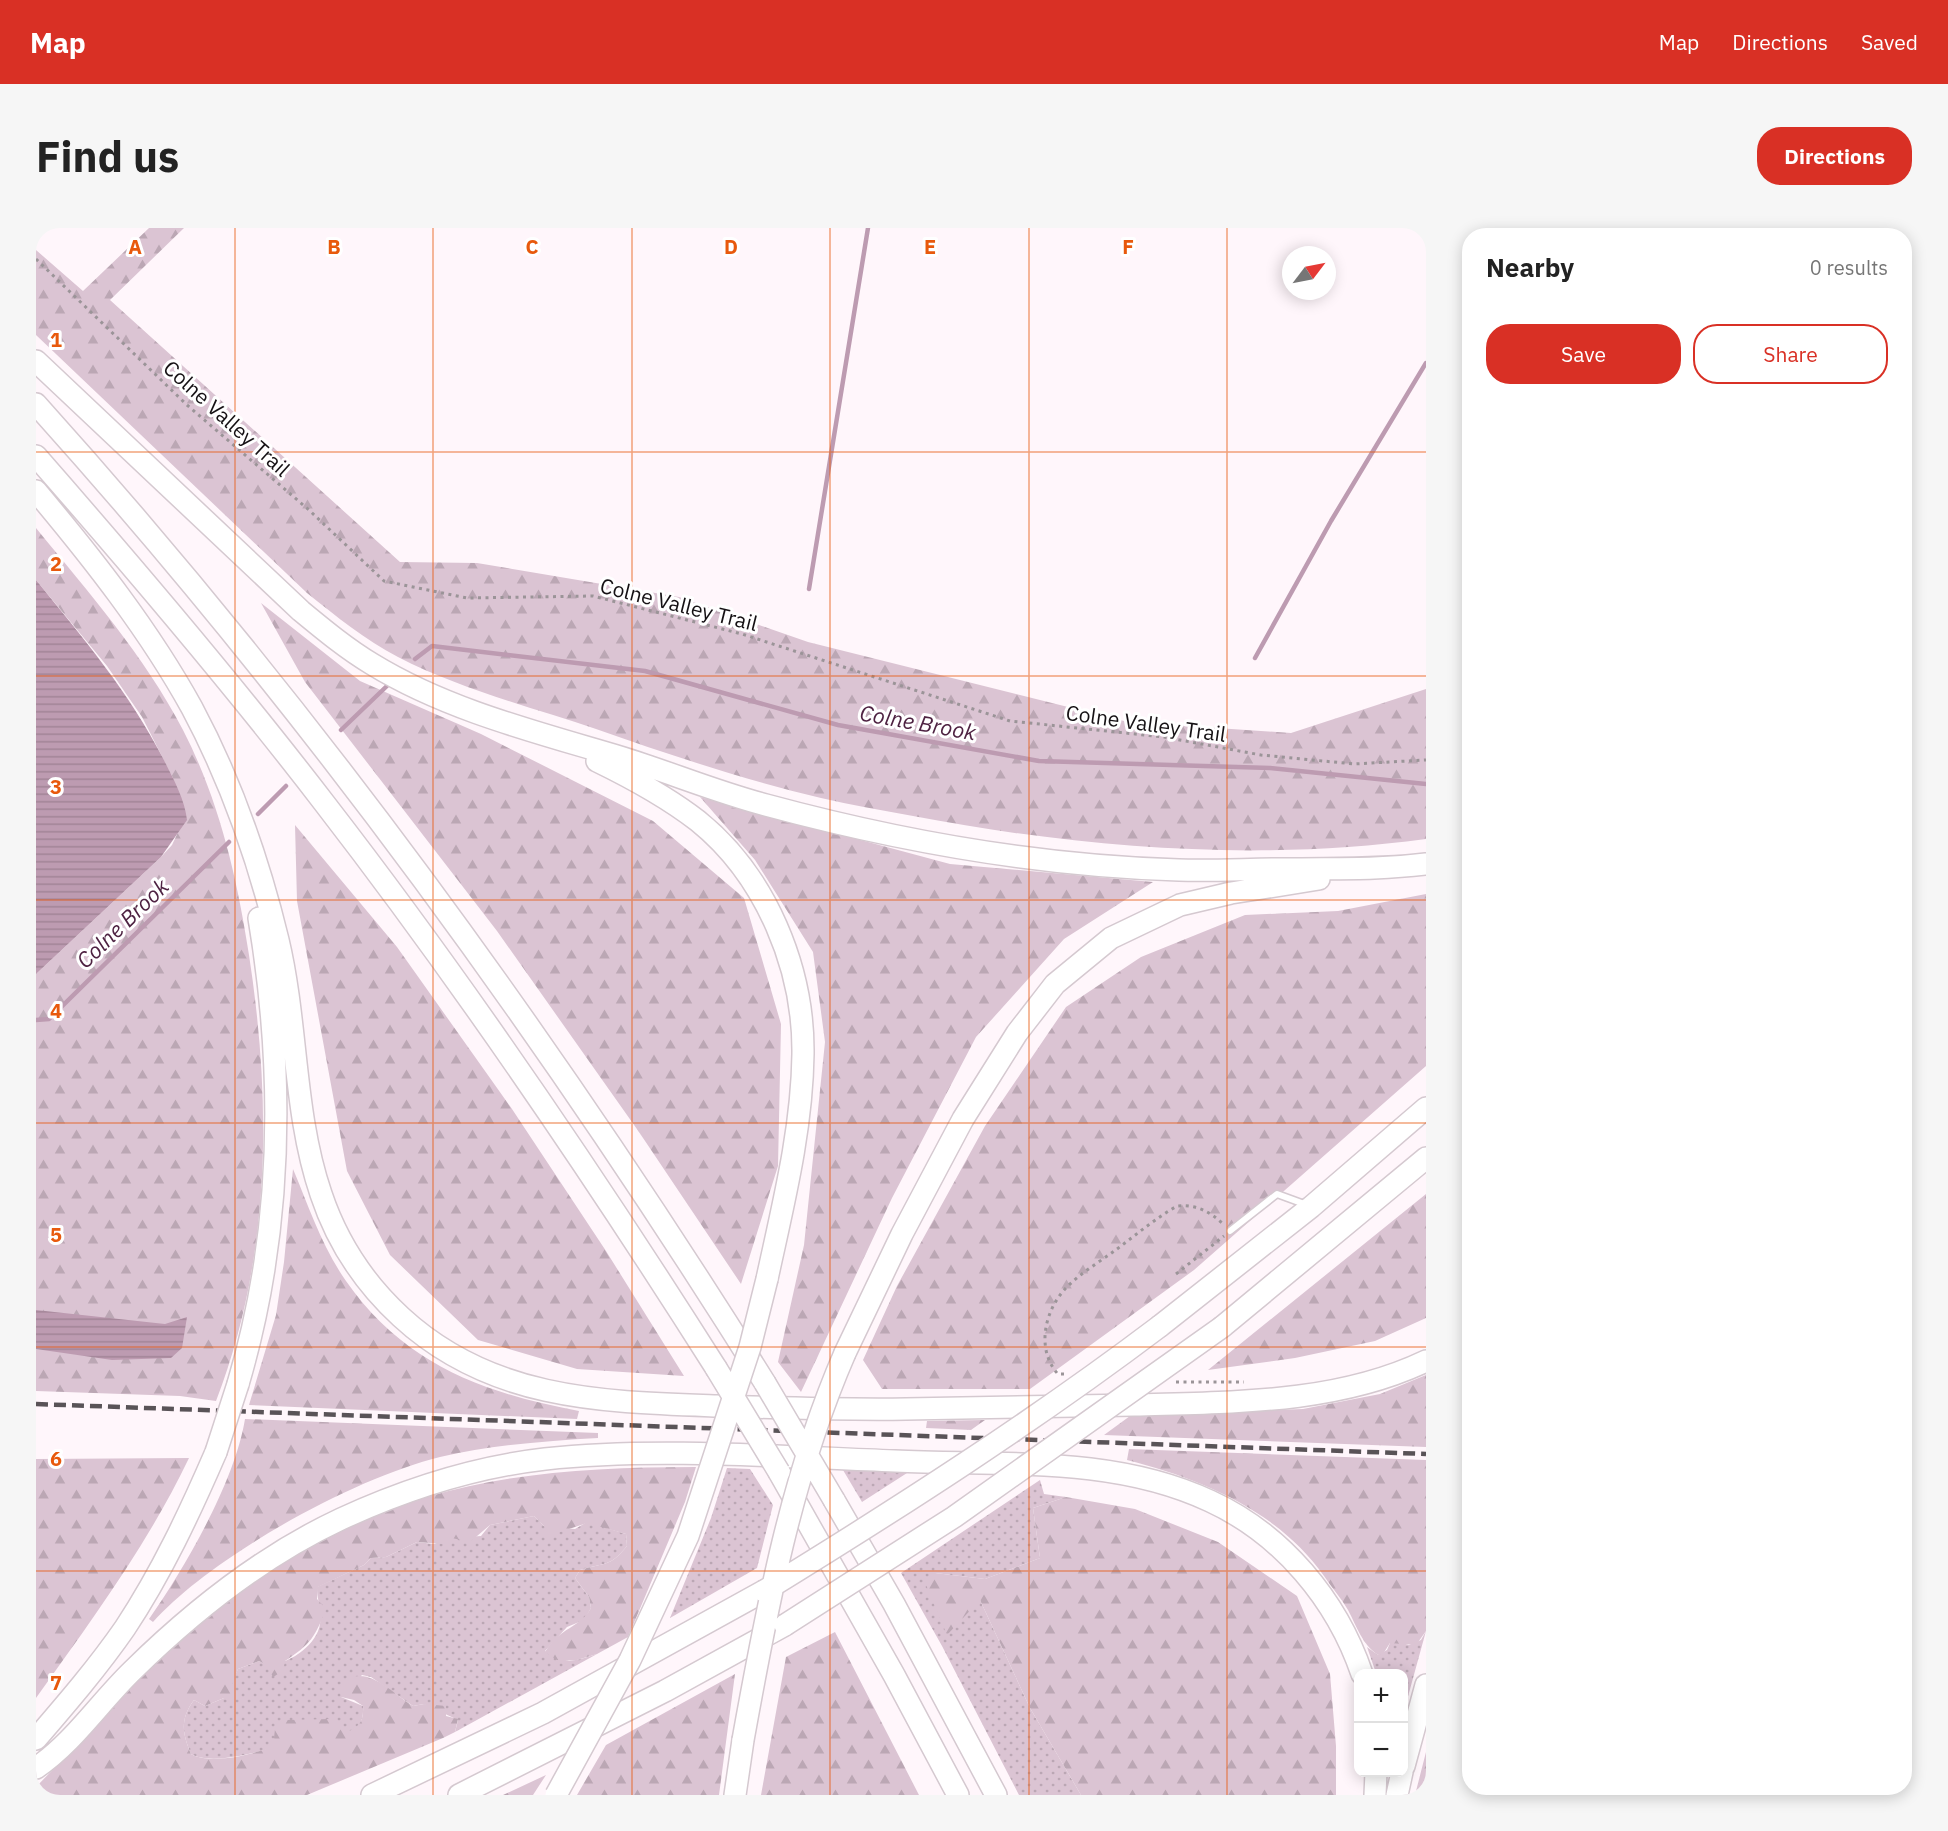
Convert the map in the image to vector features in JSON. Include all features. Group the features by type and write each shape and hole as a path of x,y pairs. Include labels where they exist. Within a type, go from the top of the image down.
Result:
{"highway":[{"path":"36,361 301,611 335,639 371,664 441,698 548,737 622,758 764,805 947,845 1124,867 1179,870 1347,871 1426,864"},
{"path":"36,404 207,603 428,884 534,1031 650,1202 765,1383 894,1604 996,1795"},
{"path":"36,456 220,672 390,889 576,1152 716,1368 779,1472 894,1675 957,1795"},
{"path":"36,491 128,609 191,707 234,799 282,962 305,1130 315,1177 331,1221 352,1260 385,1302 427,1340 456,1359 486,1373 540,1390 598,1399 837,1410 1228,1402 1294,1396 1368,1383 1426,1361"},
{"path":"548,737 635,780 699,822 727,849 767,906 778,931 798,1001 803,1060 791,1169 767,1279 750,1347 688,1536 630,1660 556,1795"},
{"path":"735,1795 770,1594 788,1516 816,1425 845,1353 906,1225 963,1119 1017,1033 1070,970 1111,938 1180,905 1231,893 1311,881 1347,871"},
{"path":"36,1739 80,1688 125,1628 168,1555 216,1452 254,1326 264,1277 272,1214 275,1163 274,1035 257,903 263,892"},
{"path":"372,1795 543,1713 764,1591 948,1474 1160,1326 1311,1207 1426,1108"},
{"path":"459,1795 656,1696 785,1625 954,1517 1222,1327 1426,1158"},
{"path":"36,1768 177,1627 241,1577 276,1554 343,1518 407,1493 454,1478 544,1459 694,1455 851,1459 1083,1467 1150,1479 1224,1507 1277,1545 1310,1580 1327,1603 1349,1639 1360,1669"},
{"path":"1408,1751 1426,1685"},
{"path":"1376,1777 1376,1795"},
{"path":"1396,1795 1401,1777"}],"lane":[{"path":"1230,1232 1277,1194 1311,1207"}],"path":[{"name":"Colne Valley Trail","path":"36,259 187,405 309,510 384,581 467,598 593,596 742,634 1010,721 1164,737 1261,755 1354,764 1426,760"},
{"path":"1176,1274 1230,1232"}],"green space":[{"path":"149,228 184,228 110,300 400,562 477,563 679,597 808,642 1128,722 1291,733 1426,689 1426,839 1297,850 1233,850 1104,843 976,827 844,803 764,783 680,758 496,697 446,679 398,657 351,627 307,593 36,335 36,250 83,291"},
{"path":"36,528 96,601 168,702 196,757 217,811 239,897 249,955 261,1068 262,1181 257,1237 248,1292 234,1347 216,1401 180,1396 36,1391 36,974 161,857 172,845 186,815 172,776 142,717 107,666 36,580"},
{"path":"261,603 360,681 481,734 653,821 744,898 781,1024 778,1166 741,1284 639,1132 497,931 305,682"},
{"path":"700,797 950,864 1153,882 1064,939 976,1037 892,1198 801,1392 778,1362 804,1245 825,1042 813,952 755,860"},
{"path":"295,825 397,947 512,1109 606,1251 684,1376 577,1369 478,1340 390,1255 347,1171 297,901"},
{"path":"1426,894 1426,1066 1194,1270 1030,1389 882,1389 863,1360 897,1286 985,1126 1066,1007 1141,957 1245,915 1338,911"},
{"path":"293,1169 337,1268 369,1310 393,1334 420,1354 478,1384 510,1395 579,1411 577,1419 249,1405 276,1315 284,1262"},
{"path":"1426,1194 1426,1318 1375,1341 1295,1358 1208,1370"},
{"path":"1426,1375 1426,1447 1104,1435 1130,1416 1303,1409 1380,1394"},
{"path":"245,1419 598,1433 598,1438 479,1449 405,1467 367,1482 327,1501 247,1546 211,1571 153,1622 149,1619 193,1550 220,1496 231,1469"},
{"path":"985,1420 971,1430 926,1428 927,1421"},
{"path":"1129,1449 1426,1460 1426,1631 1416,1645 1390,1643 1383,1654 1378,1655 1364,1640 1345,1606 1324,1576 1284,1533 1261,1516 1210,1488 1127,1460"},
{"path":"189,1458 156,1521 137,1551 98,1611 36,1698 36,1459"},
{"path":"696,1467 685,1502 628,1637 597,1654 577,1660 557,1660 545,1652 557,1637 581,1620 591,1608 589,1597 575,1578 580,1570 616,1558 627,1546 626,1534 587,1523 548,1536 544,1526 534,1516 490,1525 470,1542 452,1538 443,1544 417,1542 386,1557 371,1558 364,1565 318,1587 317,1599 326,1609 322,1619 315,1633 301,1650 285,1661 283,1671 273,1677 265,1664 259,1661 238,1669 232,1685 237,1699 224,1698 205,1706 194,1700 186,1714 184,1726 191,1754 210,1759 246,1755 277,1744 274,1738 275,1729 285,1720 332,1719 346,1732 360,1723 363,1706 354,1700 341,1697 339,1687 348,1679 357,1676 367,1677 386,1686 413,1706 424,1704 446,1706 446,1716 458,1719 455,1732 443,1738 307,1795 36,1795 36,1787 184,1634 259,1574 322,1538 373,1515 424,1498 476,1485 528,1476 581,1471"},
{"path":"727,1468 750,1469 773,1505 757,1568 670,1618 711,1518"},
{"path":"843,1470 907,1473 862,1502"},
{"path":"1040,1480 1044,1494 1066,1497 1033,1508 1040,1558 985,1579 935,1573 980,1600 1030,1708 1081,1795 1019,1795 942,1646 901,1573"},
{"path":"1066,1497 1135,1509 1218,1542 1297,1596 1330,1674 1336,1746 1336,1795 1081,1795 1030,1708 980,1600 947,1635 924,1580 935,1573 985,1579 1040,1558 1033,1508"},
{"path":"534,1516 544,1526 575,1529 587,1522 626,1534 627,1546 616,1558 580,1570 575,1578 589,1597 591,1608 584,1620 567,1627 545,1651 564,1660 597,1654 455,1732 458,1720 424,1704 413,1706 371,1677 362,1675 341,1697 363,1706 360,1724 351,1731 346,1733 337,1727 241,1756 204,1758 191,1754 184,1726 186,1714 194,1700 205,1706 224,1698 238,1669 259,1661 268,1664 277,1663 305,1649 317,1633 320,1624 317,1587 364,1565 371,1558 386,1557 417,1542 434,1544 451,1538 481,1536 490,1525"},
{"path":"1426,1631 1408,1696 1408,1669 1375,1669 1367,1647 1378,1655 1387,1650 1390,1643 1399,1642 1409,1645 1421,1640"},
{"path":"835,1632 919,1795 761,1795 786,1657"},
{"path":"735,1674 719,1795 577,1795 606,1745"},
{"path":"1426,1752 1426,1795 1415,1795"},
{"path":"546,1775 533,1795 503,1795"}],"shaded area":[{"path":"36,580 105,667 136,711 175,782 187,820 161,857 36,974"},
{"path":"36,1310 165,1324 187,1317 182,1348 171,1358 112,1360 36,1349"}],"waterway":[{"path":"809,589 868,228"},
{"path":"1255,658 1331,521 1426,363"},
{"name":"Colne Brook","path":"415,659 432,646 645,671 838,725 1039,761 1270,768 1426,784"},
{"name":"Colne Brook","path":"341,730 389,684"},
{"name":"Colne Brook","path":"258,814 286,786"},
{"name":"Colne Brook","path":"36,1020 49,1019 229,842"}],"railway":[{"path":"36,1404 1426,1454"}]}
